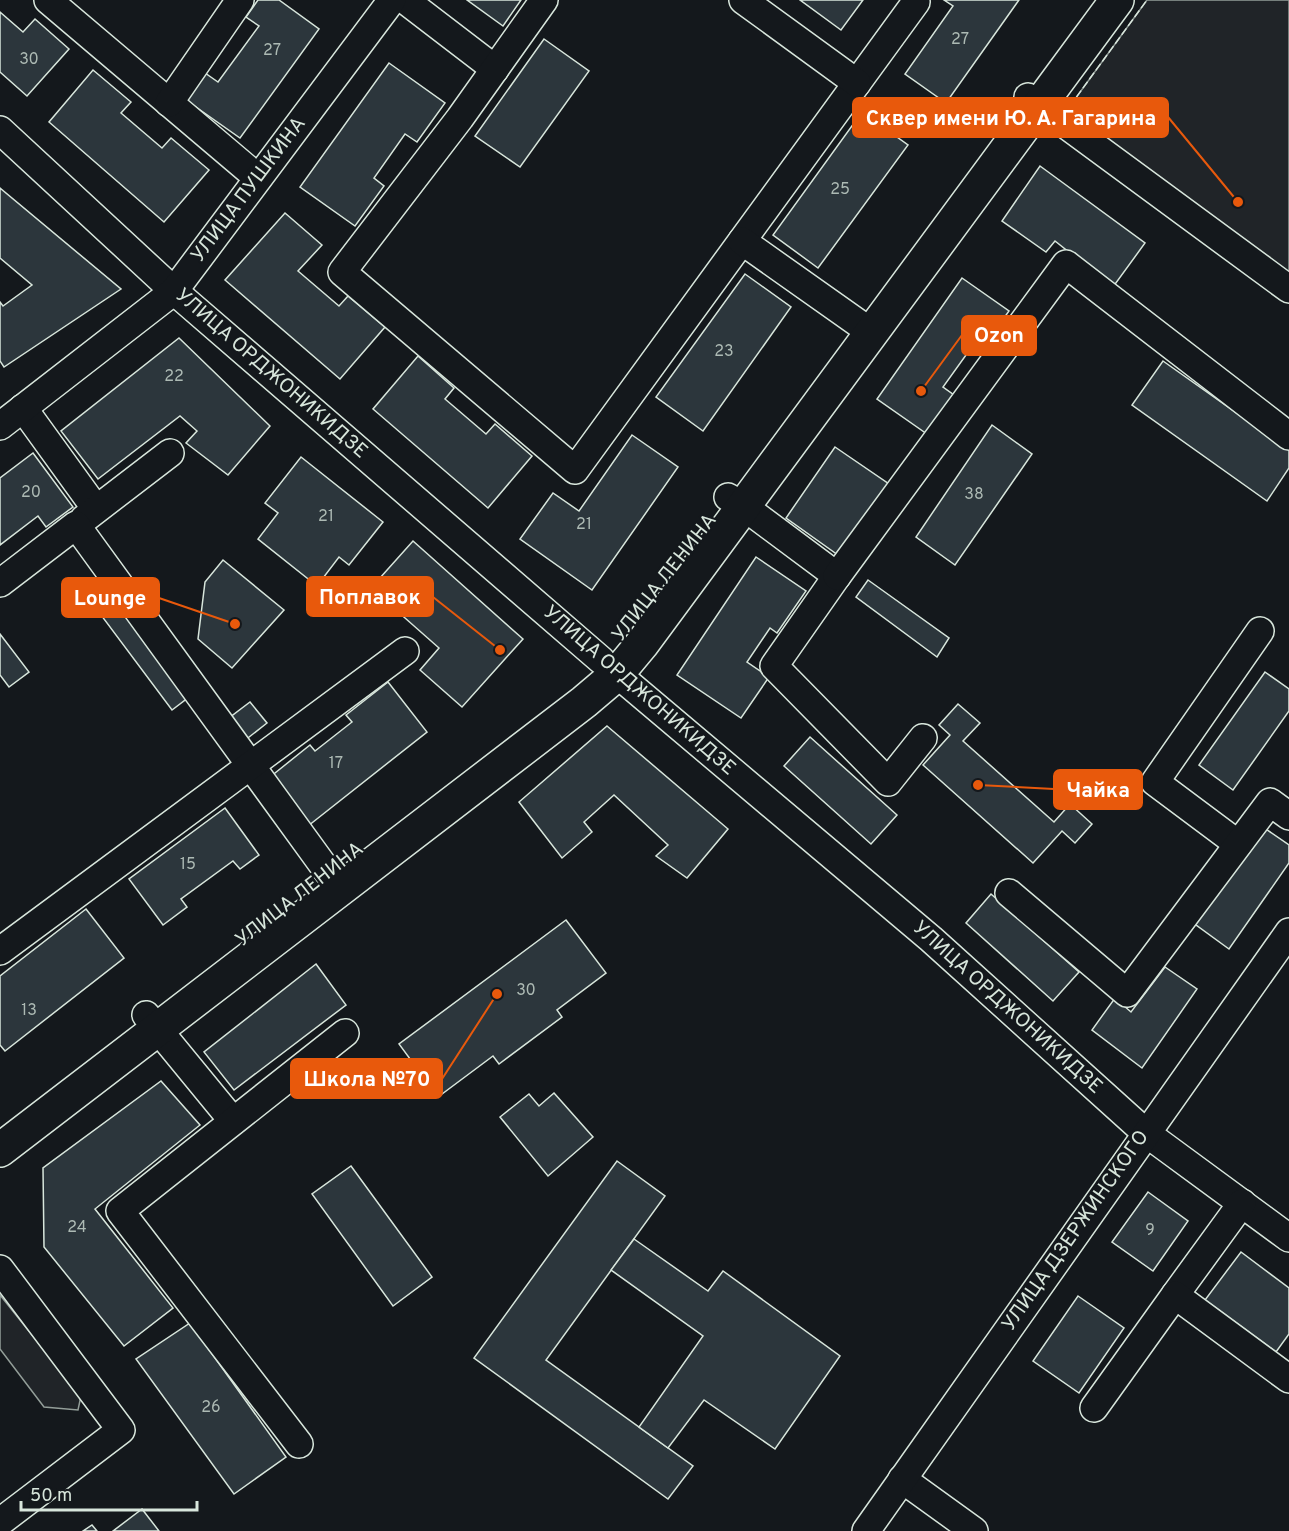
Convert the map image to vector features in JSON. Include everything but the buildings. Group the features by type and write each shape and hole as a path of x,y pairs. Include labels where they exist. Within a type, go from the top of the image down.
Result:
{"main road":[{"name":"УЛИЦА ЛЕНИНА","path":"0,1130 152,1022 609,667 667,578 735,502 1034,101 1099,0"},
{"path":"1034,101 1118,0"},
{"path":"0,1150 152,1022"}],"street":[{"path":"48,0 258,178"},
{"path":"169,103 240,0"},
{"name":"УЛИЦА ПУШКИНА","path":"0,426 174,291 392,0"},
{"path":"405,0 495,69"},
{"path":"544,0 495,69 342,272 575,470 916,2"},
{"path":"743,0 857,83"},
{"path":"1034,101 1289,289"},
{"name":"УЛИЦА ОРДЖОНИКИДЗЕ","path":"0,130 174,291 609,667 931,939 1146,1133 1289,1238"},
{"path":"741,242 865,328"},
{"path":"923,738 888,782 774,666 837,576 1066,264 1289,436"},
{"path":"22,408 86,517 250,766 334,880"},
{"path":"0,583 170,453"},
{"path":"735,502 837,576"},
{"path":"1238,844 1155,782 1260,631"},
{"path":"0,951 405,651"},
{"path":"1009,893 1127,993 1270,802 1289,816"},
{"name":"УЛИЦА ДЗЕРЖИНСКОГО","path":"866,1531 1289,932"},
{"path":"152,1022 233,1121"},
{"path":"298,1444 120,1211 345,1034"},
{"path":"1094,1408 1242,1203"},
{"path":"0,1269 122,1430 0,1522"},
{"path":"1175,1295 1289,1378"},
{"path":"902,1479 974,1531"}],"shaded area":[{"path":"1147,0 1289,0 1289,274 1086,129 1096,114 1075,99"},
{"path":"0,1295 81,1396 78,1410 44,1407 0,1349"}],"fence":[{"path":"1087,127 1096,114 1075,99 1147,0"}],"place":[{"name":"Сквер имени Ю. А. Гагарина","path":"1238,202"},
{"name":"Ozon","path":"921,391"},
{"name":"Lounge","path":"235,624"},
{"name":"Поплавок","path":"500,650"},
{"name":"Чайка","path":"978,785"},
{"name":"Школа №70","path":"497,994"}]}
